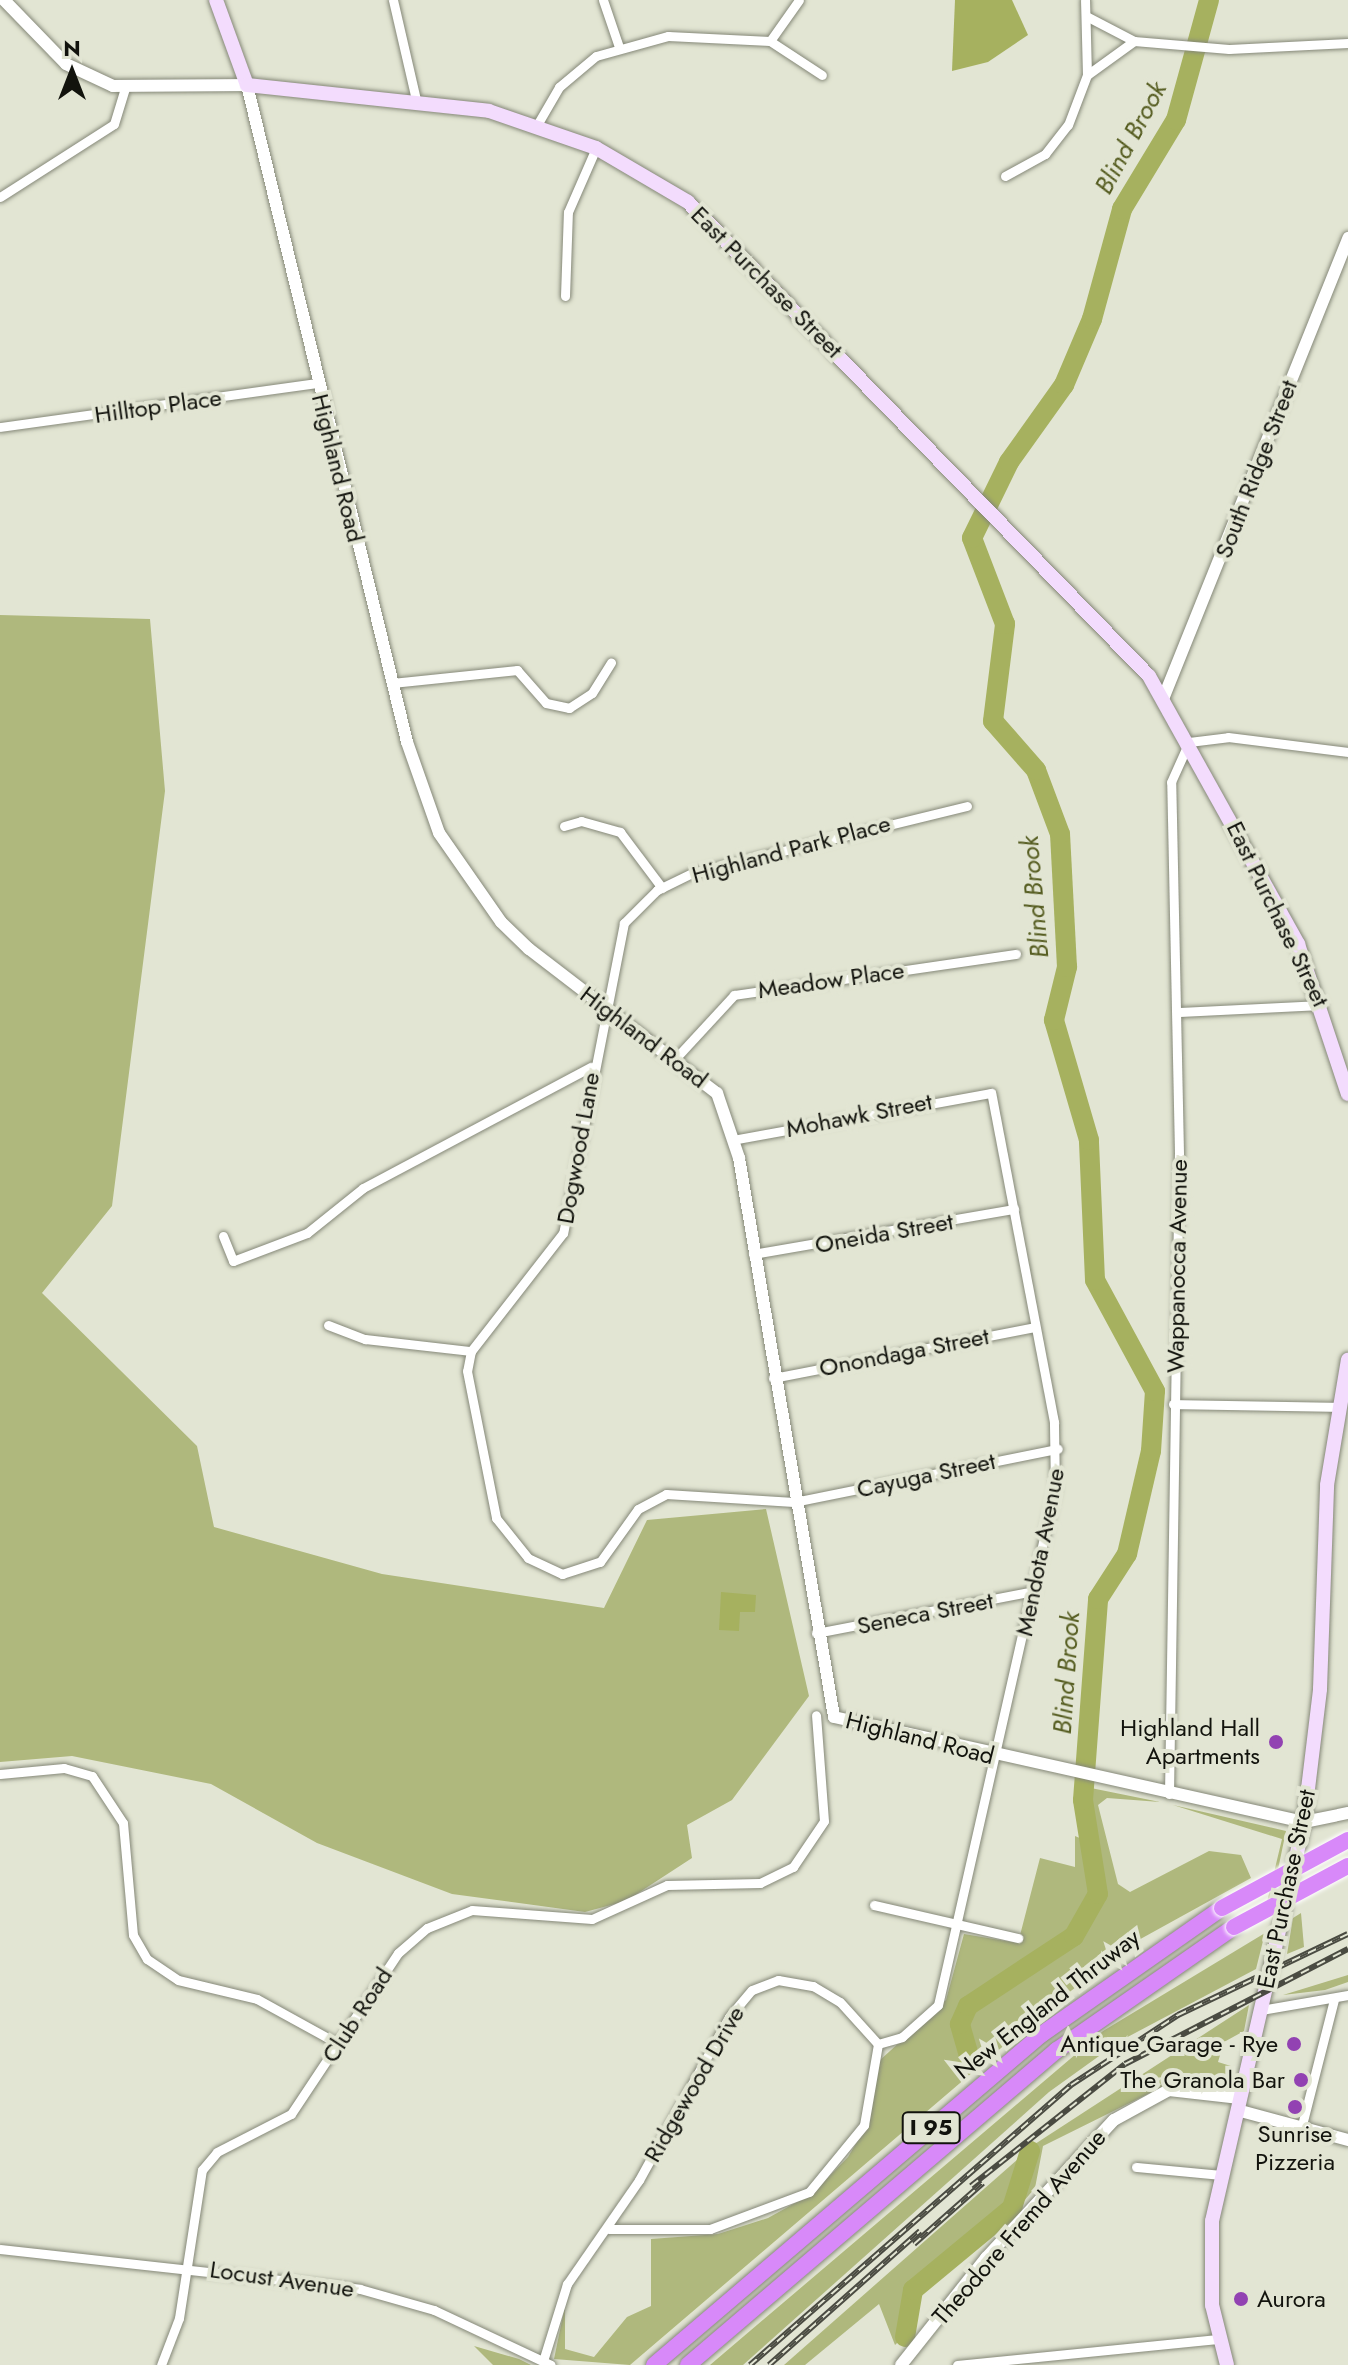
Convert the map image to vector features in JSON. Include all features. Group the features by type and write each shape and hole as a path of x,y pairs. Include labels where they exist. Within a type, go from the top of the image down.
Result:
{"highway":[{"name":"New England Thruway","path":"654,2365 1042,2034 1222,1908 1348,1840"},
{"name":"New England Thruway","path":"688,2365 1067,2042 1234,1927 1348,1866"}],"main road":[{"path":"216,0 247,85"},
{"name":"East Purchase Street","path":"247,85 416,100 537,125 596,148 688,202 1163,699 1269,887 1322,1005 1348,1094"},
{"path":"1346,1387 1348,1360"},
{"name":"East Purchase Street","path":"1227,2365 1218,2339 1210,2266 1220,2175 1304,1822 1320,1689 1327,1485 1346,1387"}],"street":[{"path":"4,0 66,64 125,89 247,85"},
{"path":"393,0 416,100"},
{"path":"603,0 619,47"},
{"path":"770,41 799,0"},
{"path":"1005,176 1057,141 1087,75 1088,17 1085,0"},
{"path":"1088,17 1134,41 1229,49 1348,43"},
{"path":"537,125 574,71 619,47 668,36 770,41 822,75"},
{"path":"1087,75 1134,41"},
{"name":"Highland Road","path":"247,85 316,383 392,683 453,859 501,922 717,1093 733,1140 816,1633 834,1717 997,1756 1304,1822"},
{"path":"0,197 104,132 122,109 125,89"},
{"path":"565,296 568,212 596,148"},
{"name":"South Ridge Street","path":"1163,699 1348,238"},
{"name":"Hilltop Place","path":"0,427 316,383"},
{"path":"392,683 517,670 546,703 569,708 592,693 611,662"},
{"path":"1189,742 1228,737 1348,752"},
{"name":"Wappanocca Avenue","path":"1169,1794 1179,1012 1171,782 1189,742"},
{"name":"Highland Park Place","path":"609,1010 624,923 662,888 754,854 967,806"},
{"path":"564,826 581,821 620,832 662,888"},
{"name":"Meadow Place","path":"675,1059 734,995 1016,954"},
{"path":"1179,1012 1322,1005"},
{"name":"Dogwood Lane","path":"471,1351 563,1233 591,1067 609,1010"},
{"path":"223,1236 233,1261 307,1233 363,1188 591,1067"},
{"name":"Mohawk Street","path":"733,1140 984,1090"},
{"name":"Mendota Avenue","path":"962,1924 1034,1591 1058,1449 993,1097 984,1090"},
{"name":"Oneida Street","path":"753,1254 1014,1209"},
{"path":"328,1325 365,1339 471,1351 467,1371 485,1487 509,1537 543,1569 586,1571 614,1547 638,1509 666,1494 794,1502"},
{"name":"Onondaga Street","path":"773,1378 1035,1327"},
{"path":"1173,1404 1340,1407"},
{"name":"Cayuga Street","path":"794,1502 1058,1449"},
{"name":"Seneca Street","path":"816,1633 1034,1591"},
{"name":"Club Road","path":"161,2365 179,2318 202,2170 217,2152 291,2114 398,1953 450,1916 496,1908 592,1919 667,1885 760,1883 793,1867 824,1821 816,1715"},
{"path":"0,1774 64,1768 92,1776 123,1823 133,1935 147,1959 178,1980 257,1999 337,2043"},
{"path":"1304,1822 1348,1813"},
{"path":"874,1905 1018,1938"},
{"path":"609,2229 710,2229 809,2192 864,2125 878,2044 902,2037 938,2005 962,1924"},
{"name":"Ridgewood Drive","path":"547,2363 567,2284 609,2229 729,2017 752,1990 778,1980 813,1986 840,2002 878,2044"},
{"path":"1261,2010 1334,2000 1348,1995"},
{"path":"1301,2129 1334,2000"},
{"name":"Theodore Fremd Avenue","path":"901,2365 986,2258 1114,2120 1169,2090 1238,2104 1301,2129 1348,2140"},
{"path":"1136,2167 1220,2175"},
{"name":"Locust Avenue","path":"0,2249 185,2265 402,2299 547,2363"},
{"path":"957,2365 1218,2339"}],"shaded area":[{"path":"955,0 1012,0 1028,35 988,62 952,71"},
{"path":"0,615 150,619 165,791 112,1206 42,1293 197,1446 214,1527 382,1574 604,1608 647,1520 766,1509 809,1696 732,1800 687,1825 692,1858 626,1901 585,1912 452,1894 317,1843 211,1784 72,1756 0,1762"},
{"path":"721,1592 756,1595 755,1612 740,1612 739,1631 719,1630"},
{"path":"1076,1785 1160,1802 1107,1798 1098,1805 1118,1884 1130,1892 1209,1851 1241,1855 1251,1878 1135,1942 1042,2013 630,2365 554,2359 565,2306 565,2349 594,2357 627,2317 651,2306 651,2239 718,2234 768,2218 813,2193 848,2157 866,2127 879,2061 946,2000 964,1934 1018,1943 1040,1858 1075,1867 1075,1836 1082,1839"},
{"path":"1173,1805 1286,1831 1271,1903 1266,1906 1282,1839"},
{"path":"1301,1913 1304,1947 1287,1954 1293,1918"},
{"path":"1265,1933 1256,1969 1120,2041 1049,2092 743,2365 710,2365 1103,2031"},
{"path":"1348,1975 1348,1982 1325,1990 1283,1995"},
{"path":"1249,2005 1244,2031 1224,2042 1218,2062 1234,2067 1227,2082 1174,2081 1043,2146 1035,2188 999,2230 986,2228 932,2278 919,2293 913,2328 895,2345 879,2304 805,2365 784,2365 1035,2144"},
{"path":"474,2346 519,2359 531,2365 493,2365"}],"waterway":[{"name":"Blind Brook","path":"969,2056 960,2024 968,2006 1074,1936 1098,1894 1083,1800 1098,1599 1127,1554 1151,1451 1155,1391 1095,1280 1089,1140 1054,1020 1067,967 1060,834 1036,770 993,721 1005,624 972,538 1009,462 1064,385 1092,319 1122,209 1176,120 1209,0"},
{"name":"Blind Brook","path":"905,2337 913,2290 1012,2208 1030,2151"}],"railway":[{"path":"750,2365 1071,2085 1178,2015 1348,1934"},
{"path":"971,2186 1125,2064 1348,1949"},
{"path":"914,2244 983,2183"},
{"path":"769,2365 920,2231"}],"place":[{"name":"Highland Hall Apartments","path":"1276,1742"},
{"name":"Antique Garage - Rye","path":"1294,2044"},
{"name":"The Granola Bar","path":"1301,2080"},
{"name":"Sunrise Pizzeria","path":"1295,2107"},
{"name":"Aurora","path":"1241,2299"}]}
